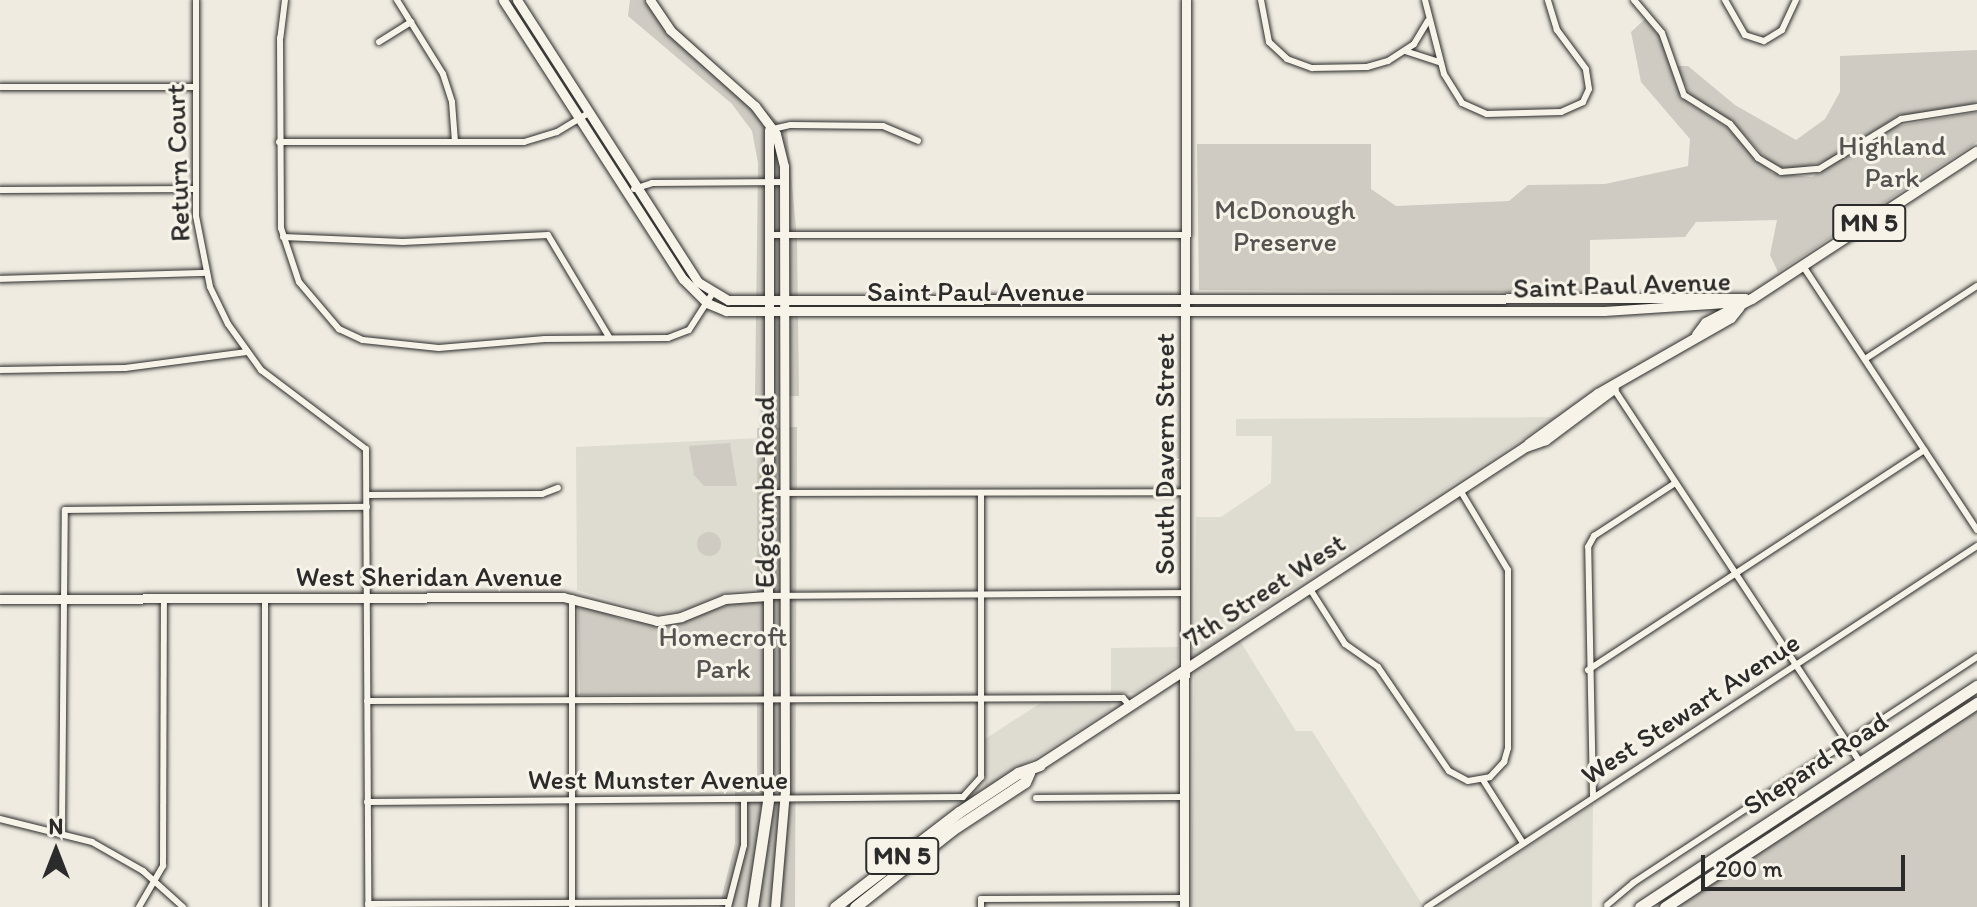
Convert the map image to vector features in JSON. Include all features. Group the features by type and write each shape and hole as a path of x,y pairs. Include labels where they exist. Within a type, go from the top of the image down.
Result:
{"highway":[{"name":"Shepard Road","path":"1640,907 1977,686"},
{"name":"Shepard Road","path":"1665,907 1977,703"},
{"path":"1839,793 1858,775 1861,763 1873,768 1910,747"},
{"name":"7th Street West","path":"1029,773 1040,765"},
{"name":"MN 5","path":"835,907 959,812 1018,773 1029,773 1025,782 952,830 855,907"},
{"path":"752,907 768,801"}],"main road":[{"name":"7th Street West","path":"1040,765 1526,447 1556,433 1614,389 1697,335 1706,323 1740,307 1977,152"}],"street":[{"name":"Return Court","path":"196,0 196,189 206,273 247,352 293,398 365,446 367,495"},
{"path":"285,0 279,142 283,237 296,275 316,307 339,329 363,340 439,348 609,337 676,337 689,330 710,299"},
{"path":"397,0 449,88 455,142"},
{"path":"503,0 683,279 710,299"},
{"path":"517,0 710,299"},
{"name":"Edgcumbe Road","path":"650,0 662,22 745,95 779,143 785,182 785,801 775,907"},
{"name":"South Davern Street","path":"1184,903 1186,0"},
{"path":"1261,0 1269,42 1295,64 1367,67 1405,51 1428,21"},
{"path":"1425,0 1431,38 1439,62 1457,97 1474,111 1573,109 1589,89 1586,69 1563,41 1550,11 1550,0"},
{"path":"1634,0 1662,33 1684,95 1730,124 1758,158 1781,172 1819,169 1901,119 1977,107"},
{"path":"1725,0 1745,35 1764,41 1782,30 1796,0"},
{"path":"379,42 411,22"},
{"path":"1405,51 1439,62"},
{"path":"0,87 196,87"},
{"path":"279,142 536,140 589,113"},
{"path":"769,130 791,125 883,126 918,141"},
{"name":"Edgcumbe Road","path":"768,801 769,130"},
{"path":"628,193 652,183 785,182"},
{"path":"0,190 196,189"},
{"path":"283,237 403,242 548,235 609,337"},
{"path":"769,235 1186,235"},
{"path":"1803,266 1977,530"},
{"path":"0,279 206,273"},
{"path":"1865,359 1977,286"},
{"name":"Saint Paul Avenue","path":"710,299 734,312 784,306 1752,299"},
{"name":"Saint Paul Avenue","path":"784,306 1186,314 1604,311 1721,307 1752,299"},
{"path":"0,370 140,367 247,352"},
{"path":"1614,389 1861,763"},
{"path":"1588,670 1924,450"},
{"path":"1593,797 1588,670 1590,541 1675,483"},
{"path":"558,488 542,494 367,495 368,906 728,904 743,851 744,801"},
{"path":"1310,589 1345,644 1378,667 1449,771 1468,781 1483,780 1500,768 1508,748 1509,579 1502,554 1460,490"},
{"path":"767,493 1186,492"},
{"path":"981,493 981,698"},
{"path":"62,831 65,510 367,507"},
{"name":"West Stewart Avenue","path":"1427,907 1977,546"},
{"name":"West Sheridan Avenue","path":"0,599 572,598 657,621 725,599 767,596 1186,593"},
{"path":"265,598 265,907"},
{"path":"572,598 572,904"},
{"path":"139,907 163,861 164,599"},
{"path":"1607,905 1977,657"},
{"name":"West Munster Avenue","path":"367,802 948,799 968,794 981,781 981,698"},
{"path":"367,701 1123,698 1130,706"},
{"path":"1483,780 1523,843"},
{"path":"1036,798 1185,797"},
{"path":"0,819 62,831 112,853 155,881 183,907"},
{"path":"981,903 1184,903"}],"shaded area":[{"path":"1556,417 1232,628 1296,731 1312,731 1424,907 1191,907 1196,517 1221,517 1271,483 1272,436 1236,436 1236,419"},
{"path":"760,438 761,588 730,591 684,611 658,614 577,590 576,447"},
{"path":"1178,647 1178,665 1134,693 1111,693 1111,648"},
{"path":"1042,702 1111,702 1111,709 985,790 985,739"},
{"path":"1593,804 1592,907 1437,907"}],"green space":[{"path":"630,0 657,0 672,24 787,130 797,239 799,396 755,397 758,163 752,131 732,104 628,16"},
{"path":"1645,19 1660,37 1681,98 1729,129 1772,173 1812,177 1892,127 1977,112 1977,142 1778,272 1770,255 1777,220 1696,222 1685,237 1590,240 1590,293 1199,290 1197,144 1371,144 1371,189 1396,206 1509,201 1528,185 1605,184 1688,166 1690,139 1641,82 1631,32"},
{"path":"1977,50 1977,103 1896,117 1832,159 1793,170 1771,164 1732,121 1692,98 1676,66 1688,66 1735,105 1796,140 1825,119 1840,92 1840,56"},
{"name":"Homecroft Park","path":"797,427 795,907 719,907 735,844 735,789 757,788 757,695 580,695 578,608 591,605 623,620 668,625 738,601 757,602 757,428"},
{"path":"730,443 737,486 704,486 694,475 689,446"},
{"path":"709,532 717,536 721,544 717,552 709,556 701,552 697,544 701,536"},
{"path":"1977,710 1977,907 1668,907 1872,779"}],"park label":[{"name":"Highland Park","path":"1892,161"},
{"name":"McDonough Preserve","path":"1285,225"}]}
